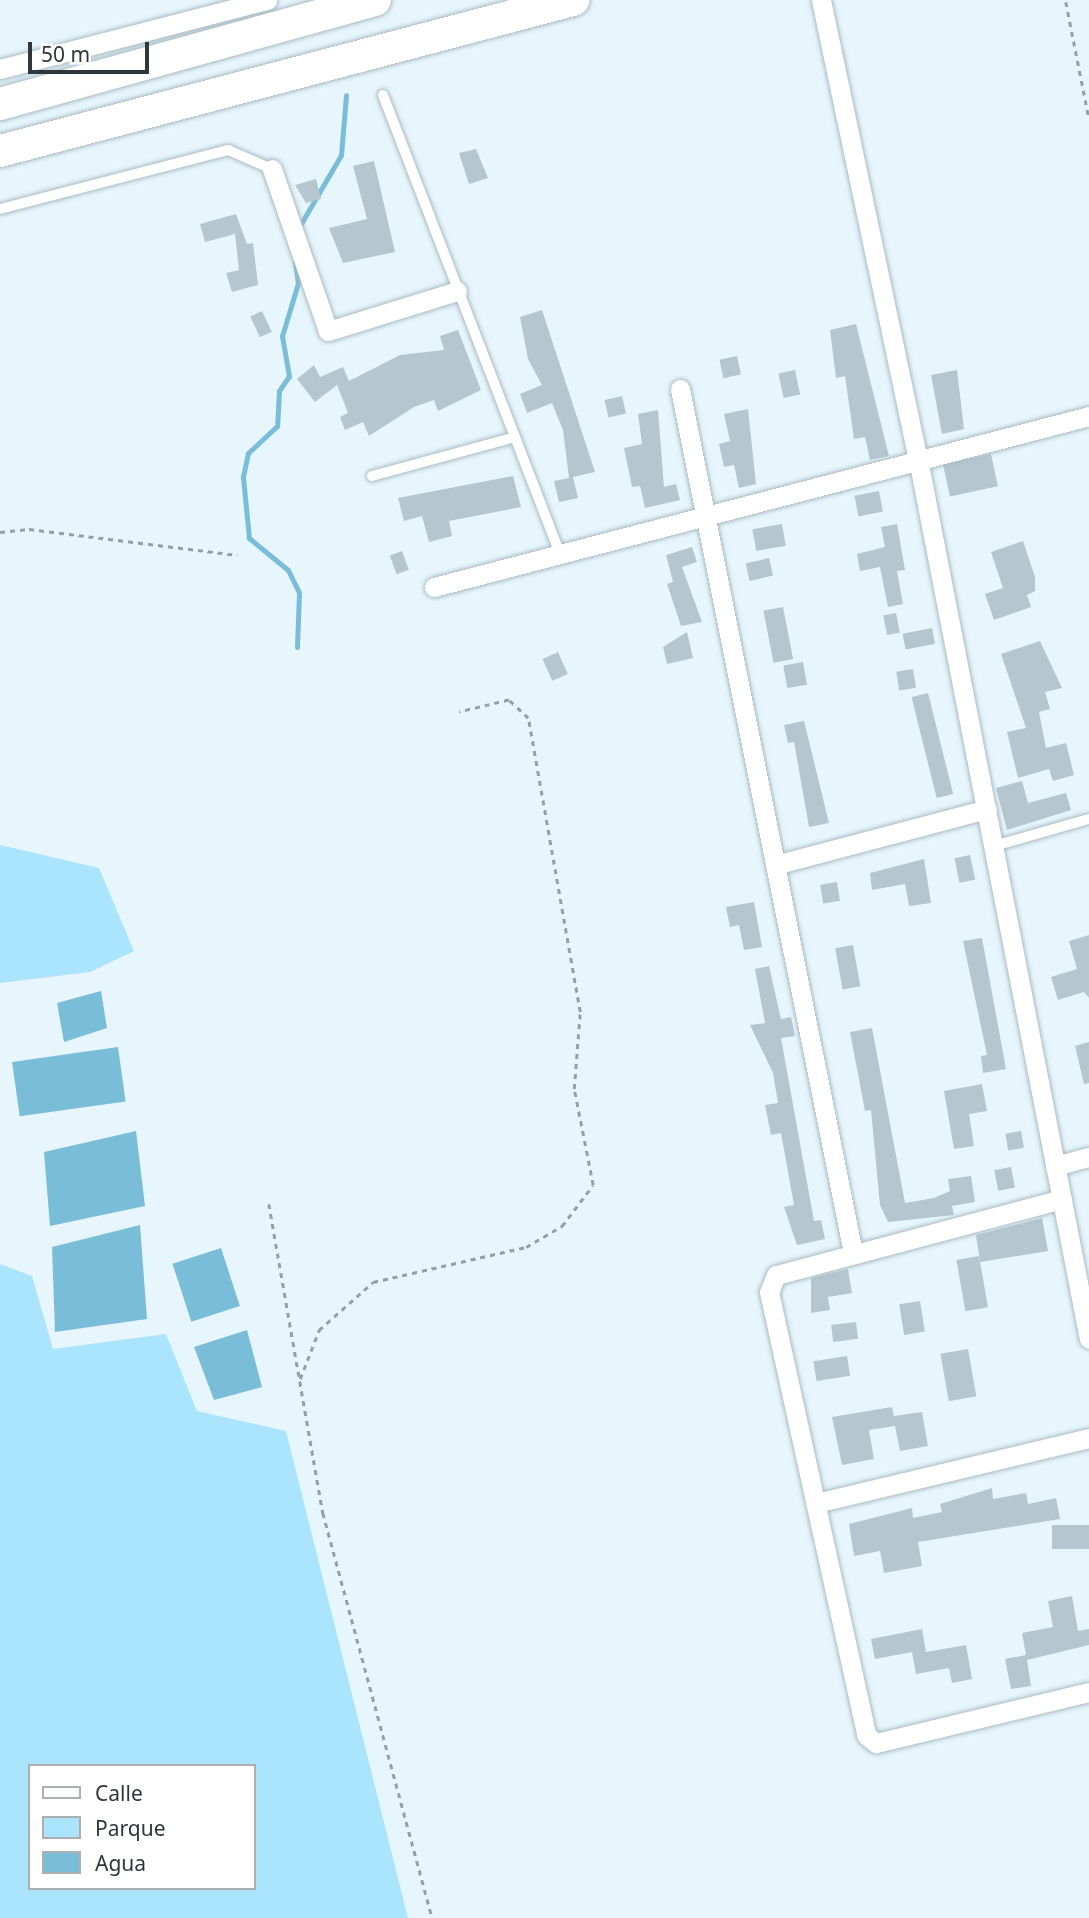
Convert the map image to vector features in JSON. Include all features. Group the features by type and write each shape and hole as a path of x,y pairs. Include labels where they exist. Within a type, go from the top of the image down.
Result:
{"highway":[{"path":"0,104 375,0"},
{"path":"0,151 573,0"}],"street":[{"path":"0,69 267,0"},
{"path":"821,0 919,464 1089,1339"},
{"path":"272,169 328,331 457,291"},
{"path":"680,389 853,1253"},
{"path":"434,587 919,464 1089,416"},
{"path":"775,865 987,810"},
{"path":"1055,1166 1089,1157"},
{"path":"1062,1199 776,1275 769,1292 866,1735 876,1743 1089,1692"},
{"path":"817,1503 1089,1438"}],"lane":[{"path":"383,95 512,438 560,554"},
{"path":"0,209 228,150 272,169"},
{"path":"372,476 512,438"},
{"path":"994,846 1089,819"}],"path":[{"path":"1066,2 1089,118"},
{"path":"0,532 29,529 237,555"},
{"path":"300,1379 319,1330 373,1282 526,1247 562,1226 593,1185 574,1089 580,1012 528,718 509,699 459,712"},
{"path":"269,1204 323,1513 432,1918"}],"green space":[{"path":"0,845 99,868 134,951 90,972 0,983"},
{"path":"0,1264 32,1276 53,1349 166,1334 197,1411 286,1431 408,1918 0,1918"}],"water":[{"path":"101,991 107,1028 64,1042 57,1003"},
{"path":"118,1047 126,1101 20,1116 12,1062"},
{"path":"136,1131 145,1206 50,1226 44,1152"},
{"path":"140,1225 147,1319 55,1332 52,1247"},
{"path":"221,1248 240,1306 191,1322 172,1264"},
{"path":"247,1330 262,1387 214,1400 194,1347"}],"building":[{"path":"476,149 488,178 469,184 459,153"},
{"path":"374,161 395,252 343,263 329,228 367,219 353,166"},
{"path":"316,179 321,199 306,203 295,185"},
{"path":"236,214 247,244 253,243 258,285 232,292 226,273 239,270 235,234 205,242 200,224"},
{"path":"542,310 595,472 573,477 578,498 559,502 554,481 569,478 563,430 552,403 527,413 520,394 542,385 528,359 520,317"},
{"path":"262,311 272,332 260,337 250,316"},
{"path":"856,324 889,456 870,460 865,437 854,439 845,376 836,378 830,330"},
{"path":"458,330 481,390 438,411 434,400 414,407 369,436 363,422 345,430 340,417 348,413 337,385 315,402 297,379 314,365 320,377 343,367 349,381 400,355 444,350 440,336"},
{"path":"737,356 741,375 723,378 719,360"},
{"path":"795,370 800,394 784,398 778,374"},
{"path":"957,370 964,429 942,434 931,375"},
{"path":"622,396 626,414 609,418 604,400"},
{"path":"748,409 756,484 739,488 734,465 724,467 719,444 730,441 724,414"},
{"path":"658,410 664,487 676,484 680,500 645,508 640,486 632,487 624,448 642,444 638,414"},
{"path":"991,454 998,486 950,496 943,464"},
{"path":"513,476 521,507 449,521 452,536 429,542 422,516 404,521 398,498"},
{"path":"879,491 883,512 858,516 854,496"},
{"path":"782,524 786,546 756,551 752,529"},
{"path":"897,524 905,570 897,571 903,604 888,607 880,567 860,571 857,554 885,547 881,527"},
{"path":"1023,541 1035,577 1035,591 1027,595 1031,607 994,620 985,594 1003,588 991,552"},
{"path":"692,547 697,562 682,567 702,622 681,626 667,584 673,582 666,555"},
{"path":"402,551 409,570 397,574 390,555"},
{"path":"769,558 773,576 750,581 746,563"},
{"path":"783,607 793,659 773,663 763,611"},
{"path":"896,613 900,633 887,635 883,615"},
{"path":"932,628 935,644 906,649 903,634"},
{"path":"687,632 693,658 667,664 663,647"},
{"path":"1040,641 1062,688 1045,692 1050,709 1039,712 1046,748 1066,743 1074,775 1053,781 1049,769 1018,778 1007,732 1026,728 1001,654"},
{"path":"558,652 568,674 552,681 542,659"},
{"path":"803,662 807,685 787,688 783,665"},
{"path":"913,669 916,688 899,690 896,672"},
{"path":"928,693 953,794 937,798 912,697"},
{"path":"804,721 829,823 809,827 794,742 788,743 784,725"},
{"path":"1022,781 1028,803 1066,793 1071,810 1007,830 996,788"},
{"path":"970,855 975,879 960,883 954,858"},
{"path":"924,859 931,903 909,906 905,884 872,890 870,873"},
{"path":"837,882 840,901 823,903 820,885"},
{"path":"754,902 762,947 744,950 739,925 730,927 726,907"},
{"path":"1089,935 1089,998 1084,992 1058,1000 1051,977 1077,969 1069,941"},
{"path":"982,938 1006,1069 983,1073 981,1056 987,1055 963,941"},
{"path":"853,945 860,986 843,989 835,948"},
{"path":"769,966 781,1019 791,1017 795,1036 781,1038 814,1221 821,1220 825,1239 797,1245 784,1207 794,1205 781,1133 771,1135 765,1105 778,1103 773,1073 750,1025 765,1023 755,969"},
{"path":"872,1028 905,1203 934,1198 950,1191 948,1179 971,1176 975,1202 952,1206 954,1215 888,1222 880,1205 871,1110 865,1111 850,1032"},
{"path":"1089,1042 1089,1083 1084,1084 1075,1046"},
{"path":"982,1084 987,1111 969,1114 974,1146 954,1149 944,1091"},
{"path":"1021,1131 1024,1148 1008,1151 1005,1134"},
{"path":"1011,1167 1015,1188 998,1191 994,1170"},
{"path":"1042,1218 1048,1251 980,1262 976,1235"},
{"path":"979,1256 988,1307 965,1311 956,1260"},
{"path":"848,1269 852,1293 828,1297 830,1310 811,1313 811,1278"},
{"path":"920,1301 925,1332 904,1335 899,1304"},
{"path":"856,1322 858,1339 833,1342 831,1325"},
{"path":"968,1349 976,1396 949,1401 940,1354"},
{"path":"847,1356 850,1376 817,1381 813,1361"},
{"path":"892,1407 894,1416 922,1412 928,1446 900,1451 895,1426 869,1430 874,1459 842,1465 832,1417"},
{"path":"992,1488 993,1499 1026,1493 1028,1504 1056,1498 1060,1519 918,1542 922,1566 884,1573 880,1551 854,1556 849,1524 912,1508 913,1518 942,1512 940,1504"},
{"path":"1052,1525 1089,1525 1089,1549 1052,1549"},
{"path":"1072,1596 1078,1631 1089,1629 1089,1645 1027,1660 1031,1686 1011,1689 1005,1659 1026,1655 1022,1633 1053,1627 1048,1601"},
{"path":"922,1629 926,1652 966,1645 972,1679 952,1683 949,1668 916,1674 912,1652 875,1659 871,1639"}],"waterway":[{"path":"299,227 341,155 346,95"},
{"path":"295,262 298,283 282,336 289,376 279,391 277,426 248,453 243,477 249,538 288,570 299,593 297,647"}]}
